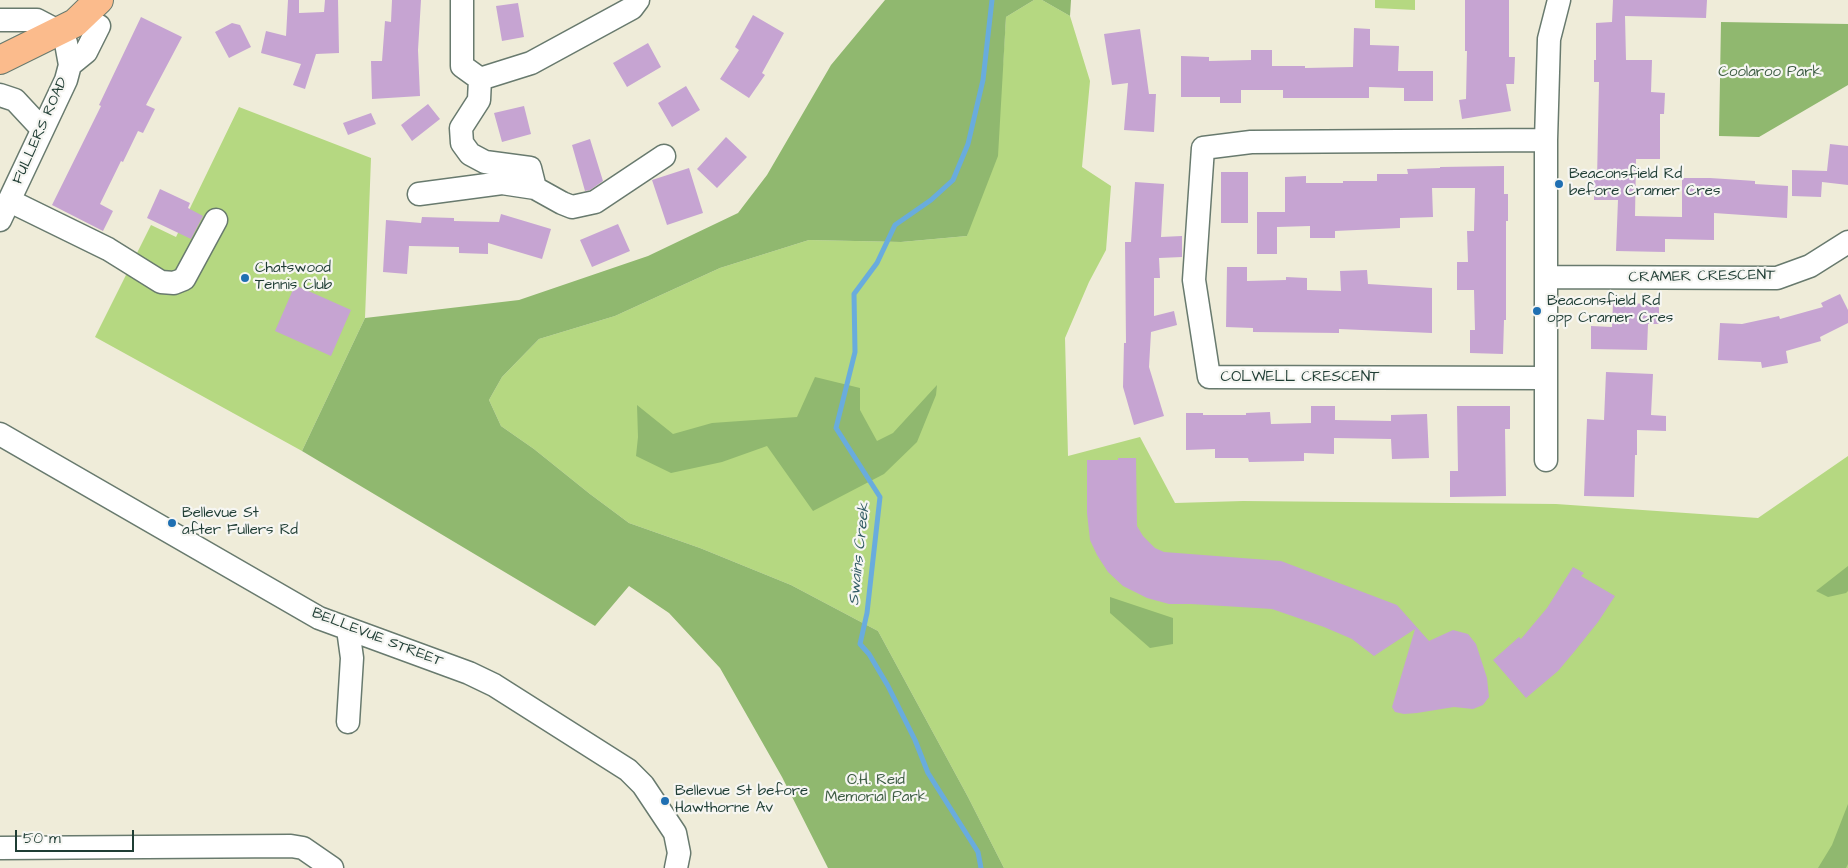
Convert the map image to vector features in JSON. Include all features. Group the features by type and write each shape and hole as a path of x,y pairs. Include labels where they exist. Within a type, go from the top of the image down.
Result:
{"main road":[{"path":"0,60 60,32 80,20 99,13"}],"street":[{"path":"462,0 462,66 480,78"},
{"path":"480,78 531,63 632,8 638,0"},
{"path":"1546,460 1546,140 1549,39 1559,0"},
{"path":"70,65 86,52 99,13"},
{"path":"0,20 36,20 60,32"},
{"name":"FULLERS ROAD","path":"5,211 66,80 70,65 66,43 60,32"},
{"path":"480,78 479,100 461,128 462,143 470,154 485,162 530,168 535,188"},
{"path":"0,96 16,100 42,129"},
{"name":"COLWELL CRESCENT","path":"1546,140 1251,142 1203,148 1194,280 1208,377 1546,378"},
{"path":"419,194 502,183 535,188 572,207 595,202 664,156"},
{"path":"5,211 108,249 162,282 174,283 184,279 216,220"},
{"name":"CRAMER CRESCENT","path":"1547,277 1777,278 1810,266 1848,242"},
{"name":"BELLEVUE STREET","path":"0,434 319,618 470,673 488,682 628,770 643,785 675,832 679,853 676,868"},
{"path":"348,629 352,658 348,722"},
{"path":"0,848 291,846 303,848 332,868"}],"green space":[{"name":"O.H. Reid Memorial Park","path":"885,0 1034,0 1006,17 998,156 967,236 901,242 809,240 720,268 615,316 539,339 502,377 489,400 501,426 534,449 629,523 700,548 791,585 878,631 968,797 1004,868 828,868 782,777 720,668 669,613 629,586 595,626 302,451 365,318 519,300 648,256 738,213 767,175 831,65"},
{"path":"1034,0 1042,0 1070,16 1090,81 1082,167 1111,186 1106,250 1089,282 1065,338 1068,456 1140,437 1175,503 1243,501 1556,504 1758,518 1848,456 1848,868 1004,868 968,797 878,631 791,585 700,548 629,523 534,449 501,426 489,400 502,377 539,339 615,316 720,268 809,240 901,242 967,236 1003,64 1006,17"},
{"path":"1042,0 1071,0 1070,16"},
{"path":"1375,0 1415,0 1415,10 1375,8"},
{"name":"Coolaroo Park","path":"1721,22 1848,24 1848,85 1759,137 1719,136"},
{"name":"Chatswood Tennis Club","path":"239,107 371,158 365,318 302,451 95,337 151,225 176,237"},
{"path":"815,377 860,388 860,410 877,441 893,433 937,385 936,395 917,442 884,474 813,511 767,446 722,462 671,473 636,456 638,437 637,405 673,434 712,423 797,417"},
{"path":"1848,566 1848,591 1846,593 1828,597 1816,591"},
{"path":"1110,597 1173,618 1173,644 1150,648 1110,613"},
{"path":"1848,804 1848,864 1846,868 1818,868 1832,845"}],"building":[{"path":"288,0 299,0 299,13 324,12 325,0 338,0 339,53 316,54 305,89 293,85 301,64 261,53 266,31 286,36"},
{"path":"392,0 421,0 418,50 420,96 372,99 371,61 382,61 385,21 391,22"},
{"path":"1465,0 1509,0 1509,57 1515,57 1514,84 1506,84 1511,111 1462,119 1459,100 1466,99"},
{"path":"1613,0 1707,0 1706,18 1625,16 1626,60 1652,60 1651,92 1665,93 1664,114 1660,114 1660,159 1636,159 1635,216 1682,217 1682,178 1710,178 1755,181 1755,184 1788,186 1787,218 1714,213 1714,240 1665,239 1665,252 1616,251 1618,200 1594,200 1594,180 1597,180 1599,82 1594,82 1596,23 1612,22"},
{"path":"518,3 524,37 502,41 496,6"},
{"path":"753,15 784,33 762,73 765,75 749,98 720,79 739,50 735,47"},
{"path":"141,17 182,37 146,105 155,109 143,133 138,131 100,204 113,211 103,231 52,205 101,106 99,105"},
{"path":"232,23 240,25 251,47 229,58 215,32"},
{"path":"1354,28 1370,29 1370,45 1399,46 1398,71 1433,71 1433,101 1404,101 1404,88 1369,87 1369,98 1283,98 1283,90 1241,90 1241,103 1220,103 1220,97 1181,97 1181,56 1209,57 1209,61 1251,60 1251,50 1272,50 1272,66 1305,66 1305,68 1353,67"},
{"path":"1140,29 1149,94 1156,94 1154,132 1124,130 1128,83 1112,85 1104,34"},
{"path":"648,43 661,67 627,87 613,63"},
{"path":"686,86 700,110 672,127 658,103"},
{"path":"428,104 440,119 412,141 401,125"},
{"path":"524,106 531,134 502,142 494,113"},
{"path":"371,113 376,124 348,135 343,123"},
{"path":"726,137 747,157 717,188 697,169"},
{"path":"590,139 603,181 590,190 585,191 572,145"},
{"path":"1830,144 1848,146 1848,185 1822,182 1821,197 1792,196 1792,170 1827,171"},
{"path":"1504,166 1504,194 1508,194 1508,221 1506,221 1506,320 1504,320 1503,354 1470,353 1470,330 1475,330 1474,290 1457,290 1457,262 1468,262 1467,231 1474,231 1475,188 1432,188 1433,217 1400,218 1400,228 1335,231 1335,238 1310,238 1310,226 1277,227 1277,254 1257,254 1257,212 1285,212 1285,177 1306,176 1306,183 1343,183 1343,181 1377,181 1377,174 1408,174 1407,169"},
{"path":"689,168 703,213 667,225 652,180"},
{"path":"1221,172 1248,172 1248,223 1221,223"},
{"path":"1135,182 1164,184 1161,237 1182,236 1182,257 1159,258 1160,278 1154,278 1154,316 1174,311 1177,325 1151,332 1149,367 1164,416 1134,425 1123,387 1124,343 1126,343 1125,242 1131,242"},
{"path":"160,189 190,203 188,208 203,216 191,239 147,218"},
{"path":"501,214 551,229 542,259 488,243 488,254 459,253 459,247 409,246 407,274 383,272 386,220 421,223 422,217 454,218 454,221 499,222"},
{"path":"618,224 630,251 592,267 580,240"},
{"path":"1227,267 1247,267 1247,281 1286,280 1286,277 1307,278 1307,290 1341,291 1340,271 1367,270 1368,284 1432,288 1432,333 1339,329 1339,333 1253,332 1253,328 1226,327"},
{"path":"295,285 351,310 331,356 275,331"},
{"path":"1840,294 1848,310 1848,323 1820,337 1821,341 1786,351 1788,363 1762,368 1761,362 1718,360 1720,323 1742,324 1779,316 1780,319 1823,307 1821,303"},
{"path":"1613,303 1659,304 1659,324 1648,324 1647,350 1591,349 1591,326 1612,327"},
{"path":"1606,372 1653,374 1651,415 1666,416 1666,431 1637,430 1634,497 1584,496 1587,419 1604,420"},
{"path":"1311,406 1335,406 1335,420 1391,421 1391,415 1427,414 1429,458 1392,459 1391,439 1334,438 1334,454 1304,453 1304,461 1249,462 1248,458 1215,458 1215,449 1186,450 1186,413 1246,415 1246,413 1270,412 1271,424 1311,423"},
{"path":"1457,406 1510,406 1510,429 1505,429 1506,496 1450,497 1450,471 1458,471"},
{"path":"1118,458 1136,458 1137,526 1143,536 1155,548 1164,552 1281,561 1397,605 1429,641 1453,630 1468,634 1476,644 1487,678 1489,697 1483,705 1473,709 1454,707 1417,713 1404,714 1395,712 1392,707 1415,629 1374,656 1352,639 1272,609 1169,604 1147,598 1123,586 1108,572 1097,555 1090,540 1087,513 1087,460 1118,460"},
{"path":"1573,567 1584,573 1581,576 1615,596 1598,622 1558,671 1526,698 1493,660 1519,637 1521,639 1547,608"}],"waterway":[{"name":"Swains Creek","path":"981,868 978,852 928,773 915,740 888,686 869,654 860,644 867,613 880,497 836,428 855,352 854,294 877,263 895,225 931,200 953,180 968,144 983,80 992,0"}],"place":[{"name":"Beaconsfield Rd before Cramer Cres","path":"1559,184"},
{"name":"Chatswood Tennis Club","path":"245,278"},
{"name":"Beaconsfield Rd opp Cramer Cres","path":"1537,311"},
{"name":"Bellevue St after Fullers Rd","path":"172,523"},
{"name":"Bellevue St before Hawthorne Av","path":"665,801"}]}
